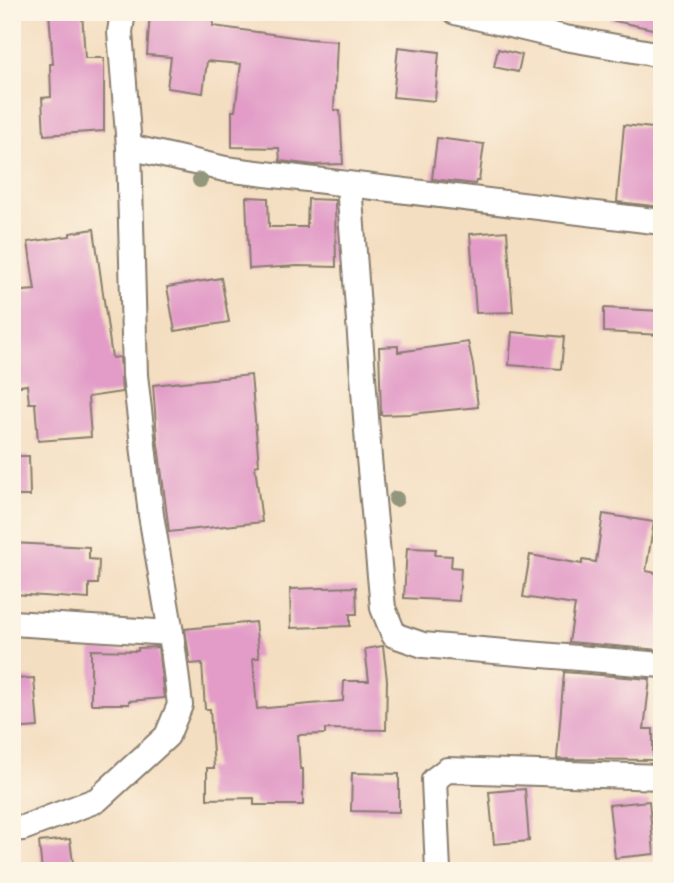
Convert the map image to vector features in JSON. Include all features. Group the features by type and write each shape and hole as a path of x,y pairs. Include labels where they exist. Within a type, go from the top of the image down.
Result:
{"street":[{"path":"12,829 23,828 97,800 167,736 180,705 151,514 135,375 129,147 120,32 123,12"},
{"path":"455,12 565,38 662,55"},
{"path":"129,147 225,169 662,222"},
{"path":"349,186 383,608 394,635 423,645 662,664"},
{"path":"12,623 171,633"},
{"path":"439,871 434,780 447,770 662,777"}],"building":[{"path":"49,12 82,12 85,58 104,58 104,131 44,135 42,98 51,97 50,64 53,64"},
{"path":"150,12 214,12 213,26 337,41 334,110 340,110 343,164 314,165 280,161 279,148 232,147 232,111 235,111 241,64 207,61 203,93 167,88 171,57 147,55"},
{"path":"611,12 662,12 662,31 610,20"},
{"path":"398,47 439,52 435,101 393,97"},
{"path":"498,49 522,55 518,72 494,67"},
{"path":"624,125 662,129 662,207 617,202"},
{"path":"437,138 484,144 479,181 475,184 432,179"},
{"path":"246,197 268,198 269,227 307,227 308,199 335,200 336,267 249,269"},
{"path":"94,229 112,358 120,357 122,392 88,397 91,437 38,441 35,403 29,403 27,385 12,387 12,292 35,290 28,242 70,236 70,233"},
{"path":"507,231 513,312 476,313 470,234"},
{"path":"221,278 229,322 175,331 167,287"},
{"path":"604,308 662,311 662,335 604,332"},
{"path":"512,332 564,337 561,369 509,365"},
{"path":"468,342 478,407 381,415 379,347 398,346 398,352"},
{"path":"251,375 259,465 255,466 262,522 169,532 153,385"},
{"path":"12,456 29,456 30,496 12,496"},
{"path":"603,514 654,522 646,571 662,574 660,650 569,642 575,605 523,597 530,555 582,564 582,560 596,562"},
{"path":"12,543 89,547 89,559 99,560 98,584 89,584 89,599 12,594"},
{"path":"407,548 436,549 435,555 452,556 451,567 461,568 459,601 404,598"},
{"path":"356,587 357,614 350,614 350,626 291,628 290,589"},
{"path":"255,622 259,658 253,658 257,709 343,701 344,681 369,681 365,649 383,646 387,680 386,730 325,729 325,734 298,735 300,769 303,769 303,805 254,805 254,798 207,799 207,768 214,768 210,709 205,709 202,663 190,664 185,629"},
{"path":"158,647 164,698 129,701 129,704 91,704 91,650 138,651 138,648"},
{"path":"564,672 650,679 644,729 653,729 653,760 557,759"},
{"path":"34,678 38,727 12,729 12,679"},
{"path":"352,773 399,774 399,812 351,811"},
{"path":"525,789 529,841 494,844 489,792"},
{"path":"649,801 654,854 615,858 609,805"},
{"path":"70,839 74,871 42,871 39,842"}]}
